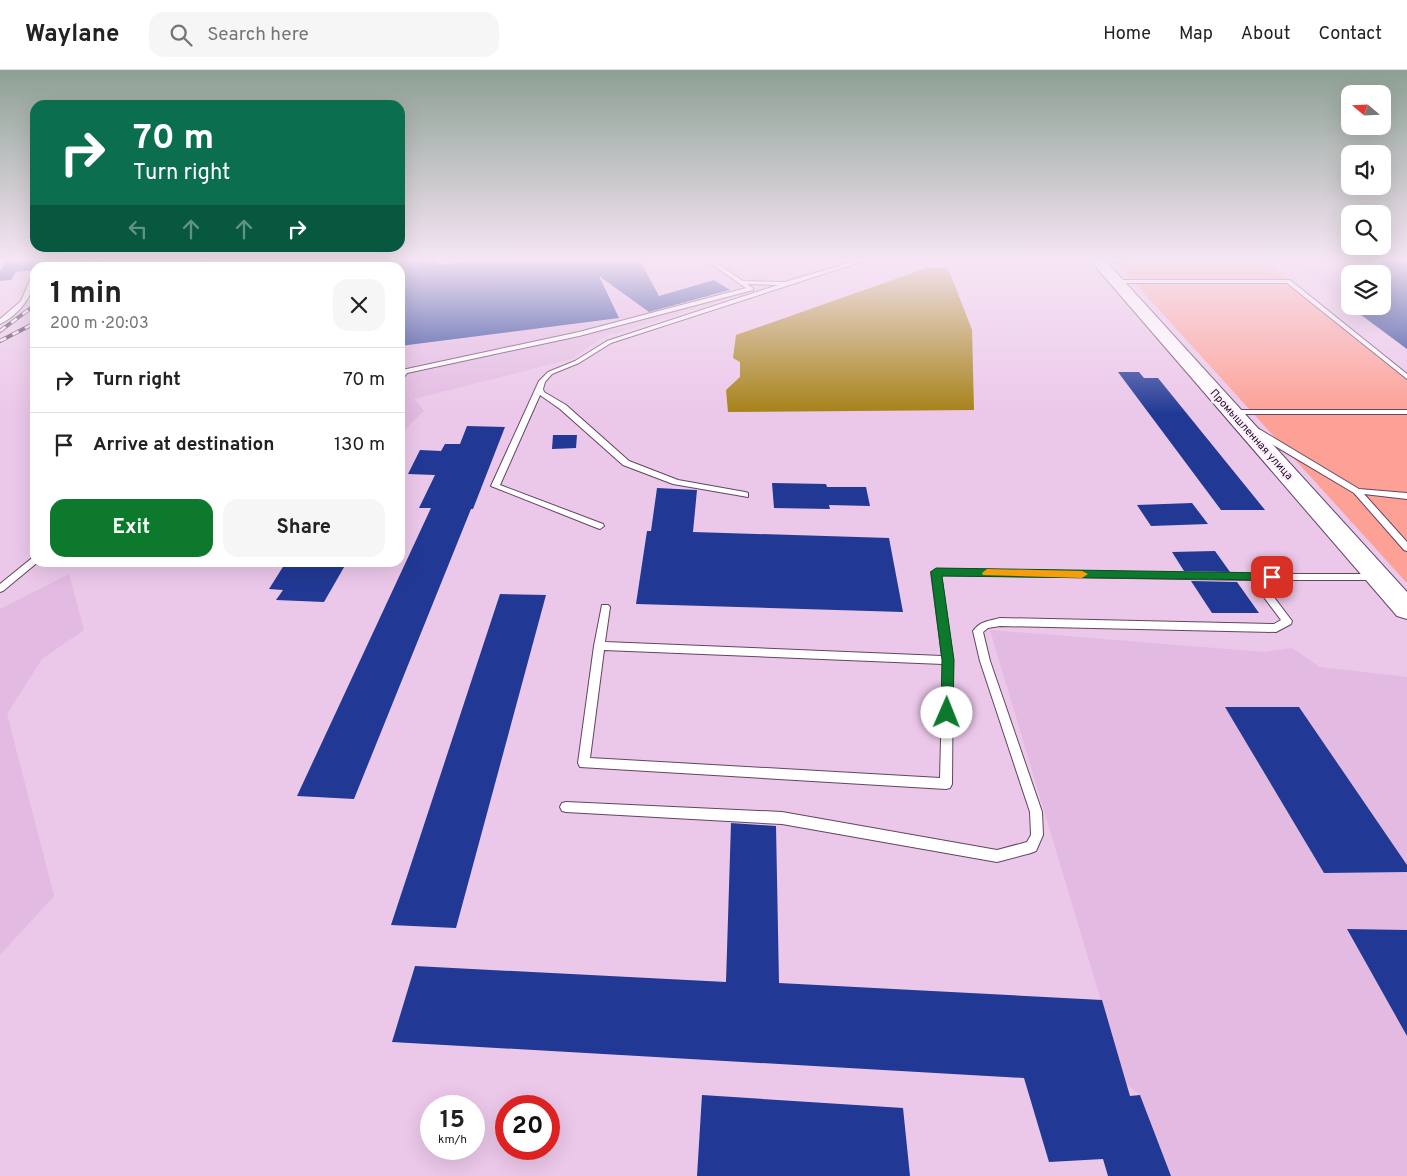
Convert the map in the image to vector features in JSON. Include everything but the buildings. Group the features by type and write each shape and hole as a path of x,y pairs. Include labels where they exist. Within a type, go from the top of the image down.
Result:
{"street":[{"name":"Промышленная улица","path":"1141,311 1407,609"}],"lane":[{"path":"0,322 14,311"},
{"path":"405,371 495,354 635,322 675,311"},
{"path":"600,526 494,486 542,381 550,373 577,362 609,342 708,311"},
{"path":"1325,311 1407,377"},
{"path":"539,389 541,393 563,407 626,464 676,482 745,495"},
{"path":"1237,418 1407,412"},
{"path":"1237,418 1357,491 1407,548"},
{"path":"1357,491 1407,496"},
{"path":"0,590 30,564"},
{"path":"605,607 584,763 946,784 948,660 936,572 1380,577"},
{"path":"566,807 782,818 996,856 1031,847 1037,835 1036,812 985,661 978,631 985,625 1000,622 1276,628 1286,621 1254,577"},
{"path":"599,646 948,660"}],"shaded area":[{"path":"405,311 691,311 603,337 572,359 414,399 424,411 405,429"},
{"path":"806,311 964,311 972,330 974,410 728,412 726,390 740,377 740,362 733,358 736,335"},
{"path":"1160,311 1325,311 1407,378 1407,583"},
{"path":"1391,311 1407,311 1407,350 1362,315 1391,315"},
{"path":"69,574 84,630 42,659 7,714 54,896 0,955 0,609"},
{"path":"990,630 1264,652 1292,648 1320,667 1407,677 1407,1176 1171,1176 1140,1095 1126,1084"}],"railway":[{"path":"0,331 27,311"},
{"path":"0,341 30,326"}],"slow traffic":[{"path":"987,573 1082,574"}],"route":[{"path":"947,713 948,660 936,572 1272,577"}]}
